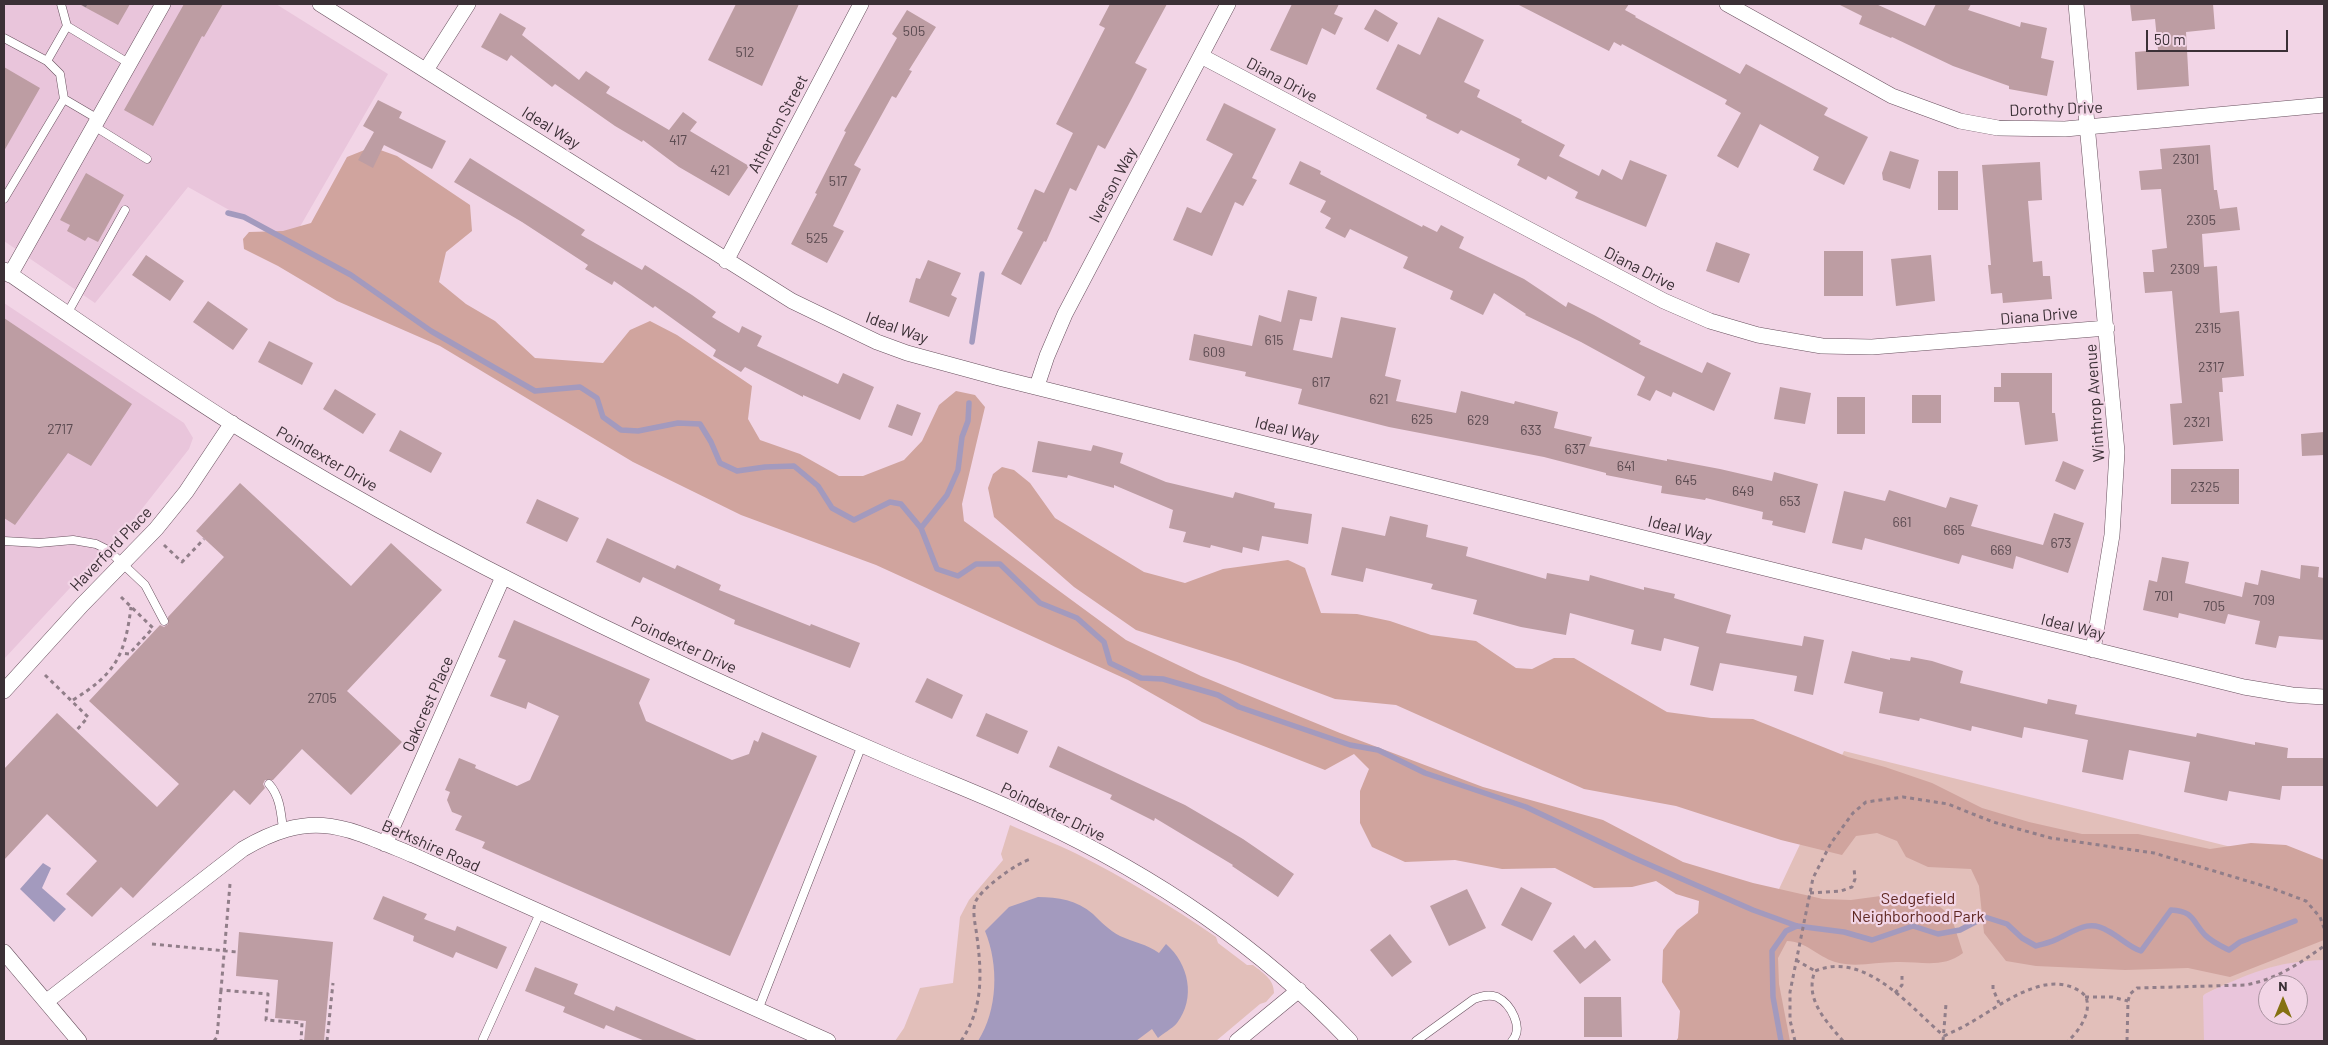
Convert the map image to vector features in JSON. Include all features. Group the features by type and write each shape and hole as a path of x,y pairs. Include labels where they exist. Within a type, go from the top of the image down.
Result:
{"street":[{"path":"7,273 164,4"},
{"name":"Ideal Way","path":"320,4 726,261 820,316 877,342 925,358 2244,688 2324,697"},
{"path":"426,70 468,4"},
{"name":"Atherton Street","path":"726,261 861,4"},
{"name":"Iverson Way","path":"1037,386 1047,356 1066,314 1228,4"},
{"name":"Dorothy Drive","path":"1727,4 1869,85 1937,114 1960,121 1998,128 2043,130 2089,127 2324,104"},
{"name":"Winthrop Avenue","path":"2076,4 2089,127 2117,452 2115,500 2104,591 2093,650"},
{"name":"Diana Drive","path":"1201,56 1664,302 1729,327 1797,343 1872,347 2107,328"},
{"name":"Poindexter Drive","path":"7,273 104,341 232,423 330,483 503,577 658,653 862,745 1038,820 1144,877 1245,944 1299,990 1350,1041"},
{"name":"Haverford Place","path":"4,691 82,605 156,529 186,492 232,423"},
{"name":"Oakcrest Place","path":"385,844 503,577"},
{"name":"Berkshire Road","path":"47,1001 242,849 261,838 283,829 329,825 350,829 385,844 828,1041"},
{"path":"4,952 79,1041"},
{"path":"1237,1041 1299,990"}],"lane":[{"path":"61,4 67,26 130,64"},
{"path":"47,61 67,26"},
{"path":"5,41 47,61 60,74 64,99 5,193"},
{"path":"64,99 147,159"},
{"path":"67,314 126,210"},
{"path":"4,540 39,543 74,540 96,544 108,550 145,585 164,621"},
{"path":"758,1010 862,745"},
{"path":"268,784 274,790 278,799 283,829"},
{"path":"483,1038 540,913"},
{"path":"1416,1041 1474,999 1485,995 1497,997 1506,1004 1516,1020 1516,1032 1512,1041"}],"path":[{"path":"83,4 90,8"},
{"path":"164,544 182,562 204,539"},
{"path":"121,598 153,628 129,654 121,653"},
{"path":"73,700 97,685 109,672 121,653 131,607"},
{"path":"45,675 73,700 88,717 76,730"},
{"path":"1795,1041 1790,1020 1790,992 1813,878 1832,843 1852,813 1866,802 1903,797 1948,804 1993,822 2051,838 2154,853 2256,883 2306,901 2320,916 2324,928"},
{"path":"961,1041 976,1013 980,994 981,964 974,911 976,900 1006,873 1031,858"},
{"path":"1810,893 1852,887 1855,879 1854,868"},
{"path":"214,1041 221,990 230,884"},
{"path":"152,944 237,952"},
{"path":"2127,1041 2128,1000 2130,994 2137,988 2238,986 2259,983 2274,978 2324,946"},
{"path":"1796,960 1815,971"},
{"path":"1843,1041 1825,1020 1814,1000 1810,982 1815,971 1826,966 1849,966 1874,977 1944,1036"},
{"path":"1895,993 1902,985 1902,976"},
{"path":"327,1041 333,983"},
{"path":"1994,985 1994,993 2000,1003"},
{"path":"1944,1036 1968,1024 2000,1003 2025,991 2050,986 2069,986 2082,993 2085,997 2087,1011 2079,1029 2068,1041"},
{"path":"221,990 268,994 266,1020 302,1023 301,1041"},
{"path":"2085,997 2112,997 2128,1000"},
{"path":"1943,1041 1946,1004"}],"shaded area":[{"path":"6,4 276,4 388,74 290,244 188,187 95,303 4,241 4,8"},
{"path":"4,303 184,423 193,438 189,449 134,519 4,659"},
{"path":"43,863 51,868 42,888 66,909 54,922 20,889"},
{"path":"1038,897 1074,902 1087,909 1116,934 1150,947 1159,953 1166,944 1180,961 1185,971 1187,982 1187,1003 1177,1023 1158,1038 1152,1029 1136,1041 978,1041 990,1016 994,987 993,958 985,931 1009,907"},
{"path":"2301,960 2324,960 2324,1041 2153,1041 2171,1020 2205,994 2253,971"}],"green space":[{"path":"372,147 397,156 470,205 472,231 446,252 439,282 466,304 495,321 535,358 603,363 630,330 650,321 677,335 752,386 748,419 760,440 800,454 839,476 863,476 904,460 922,441 939,405 956,391 975,395 985,407 962,504 964,521 1126,640 1201,676 1340,733 1483,787 1603,820 1683,862 1753,883 1823,899 1851,900 1888,895 1912,895 1934,902 1951,916 1963,953 1955,958 1939,963 1896,962 1850,965 1835,962 1800,943 1787,941 1778,958 1779,984 1790,1041 1676,1041 1678,1038 1680,1011 1662,982 1663,950 1677,930 1698,913 1699,901 1676,894 1656,881 1632,887 1594,888 1555,868 1502,869 1455,860 1405,862 1372,847 1360,823 1360,791 1369,769 1354,754 1325,770 1202,722 1128,680 876,565 741,515 633,462 440,346 337,301 278,266 244,249 243,239 249,232 283,231 311,223 347,157"},
{"path":"1002,467 1014,470 1030,483 1055,518 1144,572 1185,583 1223,569 1288,560 1305,568 1321,613 1357,614 1390,621 1431,635 1476,641 1516,668 1532,669 1554,658 1574,658 1667,712 1711,718 1753,719 1848,757 1932,783 1982,808 2029,822 2082,834 2138,834 2210,849 2251,843 2286,845 2324,860 2324,940 2230,977 2188,968 2125,970 2036,966 2006,961 1984,933 1979,886 1971,869 1928,867 1906,857 1897,841 1877,833 1856,836 1842,855 1781,840 1676,806 1584,789 1396,705 1335,699 1237,662 1136,630 1074,587 994,517 988,488 993,474"},
{"name":"Sedgefield Neighborhood Park","path":"1844,751 2324,870 2324,960 2291,963 2262,970 2205,994 2203,996 2204,1041 1758,1041 1730,993"},
{"path":"1010,825 1095,863 1182,914 1216,937 1218,943 1247,965 1253,965 1264,974 1270,980 1274,993 1266,1002 1260,1004 1216,1041 895,1041 904,1028 920,988 953,983 960,917 969,900 1003,860 1001,854"}],"building":[{"path":"79,4 130,4 118,25"},
{"path":"184,4 223,4 204,37 202,36 153,126 124,110"},
{"path":"736,4 799,4 762,86 708,60"},
{"path":"1110,4 1167,4 1135,63 1147,69 1131,100 1105,149 1098,145 1076,191 1070,188 1046,242 1044,241 1021,285 1001,274 1023,232 1017,229 1035,189 1044,193 1073,133 1056,124 1105,28 1099,25"},
{"path":"1292,4 1339,4 1334,14 1343,18 1335,35 1322,28 1307,65 1270,50"},
{"path":"1517,4 1629,4 1625,10 1635,17 1740,74 1746,64 1828,108 1824,115 1868,137 1844,185 1813,170 1819,157 1760,124 1738,168 1717,156 1741,113 1725,104 1727,100 1622,44 1621,46 1614,42 1609,51"},
{"path":"1838,4 1876,4 1925,26 1936,4 1971,4 1968,10 2020,27 2021,22 2047,28 2041,58 2054,61 2047,96 2009,89 2009,86 1953,66 1892,37 1859,24 1862,16"},
{"path":"2130,4 2213,4 2215,29 2186,32 2189,86 2137,90 2135,52 2158,50 2155,19 2132,21"},
{"path":"1375,9 1398,23 1388,42 1364,29"},
{"path":"907,10 936,27 909,70 912,71 896,98 892,96 854,165 861,169 833,226 844,231 827,263 791,244 817,194 815,193 846,132 844,131 897,38 892,34"},
{"path":"500,13 526,28 522,35 579,80 586,71 610,87 606,93 669,130 683,112 697,122 690,131 749,166 729,196 679,167 643,140 642,142 615,126 555,84 552,87 511,55 507,61 481,47"},
{"path":"1438,17 1484,40 1464,82 1480,90 1477,97 1565,145 1559,156 1599,176 1602,169 1622,180 1630,160 1667,175 1646,227 1575,198 1578,192 1548,176 1546,180 1517,165 1520,159 1461,130 1458,134 1426,118 1427,115 1376,89 1398,44 1420,55"},
{"path":"4,67 40,88 4,151"},
{"path":"378,100 402,112 399,118 446,141 432,169 384,145 373,168 358,160 374,132 363,126"},
{"path":"1224,103 1276,129 1252,178 1257,180 1243,206 1235,202 1212,256 1173,240 1187,207 1201,213 1233,154 1206,140"},
{"path":"2210,145 2214,190 2217,190 2220,209 2237,207 2240,230 2202,234 2204,267 2217,266 2220,313 2239,311 2244,376 2222,378 2223,392 2219,392 2223,441 2173,445 2170,404 2182,403 2172,291 2145,293 2143,272 2154,272 2152,250 2167,248 2161,189 2141,190 2139,171 2162,169 2160,149"},
{"path":"1890,151 1919,160 1910,189 1883,180 1882,173"},
{"path":"470,158 585,230 581,235 642,270 645,265 692,295 716,312 712,317 739,333 742,326 762,336 757,346 838,384 843,373 874,387 860,420 803,395 803,397 745,367 741,372 713,356 716,350 655,306 653,308 614,281 612,285 585,269 588,265 522,222 454,182"},
{"path":"1300,161 1321,171 1320,174 1422,227 1423,225 1437,232 1441,225 1464,237 1459,248 1524,279 1566,307 1568,302 1594,315 1641,341 1639,344 1702,373 1707,362 1731,373 1714,411 1673,392 1671,397 1656,390 1650,401 1637,395 1645,377 1581,342 1525,315 1494,293 1483,315 1450,299 1453,291 1403,268 1408,257 1350,229 1345,238 1325,228 1331,218 1320,212 1326,201 1289,184"},
{"path":"2040,162 2042,200 2028,201 2033,262 2042,261 2043,276 2050,276 2052,299 2003,303 2002,293 1991,294 1988,265 1991,265 1982,165"},
{"path":"1938,171 1958,171 1958,210 1938,210"},
{"path":"86,173 124,195 98,242 88,237 85,241 67,231 70,225 60,220"},
{"path":"1716,242 1750,254 1739,283 1706,271"},
{"path":"1824,251 1863,251 1863,296 1824,296"},
{"path":"146,255 184,281 170,301 132,275"},
{"path":"1931,255 1935,301 1896,306 1891,259"},
{"path":"928,260 961,273 951,295 957,298 949,317 909,302 916,278 920,279"},
{"path":"1288,290 1317,297 1312,321 1300,319 1293,350 1332,358 1341,317 1396,328 1385,376 1401,380 1396,401 1456,413 1461,391 1514,404 1515,401 1558,412 1554,428 1592,437 1589,446 1720,469 1772,481 1774,472 1818,484 1805,533 1772,525 1773,521 1762,519 1763,512 1706,498 1705,500 1661,493 1662,486 1606,475 1606,473 1544,457 1389,427 1298,404 1302,389 1245,376 1246,372 1189,360 1194,334 1252,346 1259,315 1281,322"},
{"path":"208,301 248,329 233,350 193,322"},
{"path":"4,318 132,404 91,466 68,453 15,525 4,518"},
{"path":"269,341 313,363 302,385 258,362"},
{"path":"2001,373 2052,373 2052,413 2055,413 2058,441 2025,445 2019,402 1994,402 1994,387 2001,387"},
{"path":"1780,387 1811,393 1805,424 1774,419"},
{"path":"335,389 376,414 363,434 323,409"},
{"path":"1912,395 1941,395 1941,423 1912,423"},
{"path":"1837,397 1865,397 1865,434 1837,434"},
{"path":"897,404 921,413 912,436 888,427"},
{"path":"400,430 442,453 431,473 389,451"},
{"path":"2324,432 2324,455 2302,456 2301,434"},
{"path":"1038,441 1091,451 1093,445 1123,453 1120,463 1166,482 1233,498 1235,492 1275,503 1274,508 1312,514 1308,544 1262,536 1259,551 1243,547 1242,553 1211,545 1210,548 1183,542 1186,532 1169,528 1173,510 1114,485 1114,488 1068,475 1067,478 1032,472"},
{"path":"2063,461 2084,470 2075,490 2055,481"},
{"path":"2171,469 2239,469 2239,504 2171,504"},
{"path":"240,483 351,586 391,543 442,590 347,691 402,742 351,795 302,749 273,780 265,780 263,784 265,788 250,805 234,790 133,898 121,887 92,917 66,894 97,861 47,814 4,860 4,769 57,713 157,807 179,784 89,701 160,625 164,627 168,624 168,617 224,557 196,531"},
{"path":"1889,490 1946,508 1950,497 1978,505 1971,526 2043,545 2054,513 2084,523 2068,573 2016,556 2013,569 1962,555 1959,564 1865,538 1862,550 1832,543 1844,491 1885,501"},
{"path":"537,499 579,518 567,542 526,523"},
{"path":"1390,516 1428,525 1426,537 1468,547 1466,556 1546,579 1547,573 1589,581 1590,575 1644,590 1644,587 1675,594 1674,598 1731,615 1726,633 1802,646 1804,636 1824,640 1813,695 1794,691 1797,676 1720,663 1713,691 1690,685 1699,647 1664,638 1661,651 1631,644 1634,630 1570,613 1566,635 1521,627 1473,614 1477,600 1431,589 1433,584 1366,568 1363,582 1331,575 1342,527 1385,536"},
{"path":"607,538 675,569 677,565 721,585 719,590 810,626 811,624 860,643 850,668 734,624 735,620 643,577 640,583 596,562"},
{"path":"2162,557 2189,562 2185,583 2242,597 2245,582 2258,585 2261,570 2300,579 2301,565 2319,567 2318,577 2324,578 2324,640 2279,636 2276,648 2255,644 2260,621 2228,614 2225,624 2179,613 2178,618 2143,610 2149,580 2157,582"},
{"path":"514,620 650,679 639,703 646,721 732,760 749,754 754,740 758,742 762,732 817,756 730,956 482,848 485,842 455,830 462,816 452,812 447,800 450,792 445,790 459,758 476,765 475,768 517,786 530,780 559,716 528,702 526,709 490,696 506,660 498,657"},
{"path":"1852,651 1890,660 1890,658 1910,661 1911,657 1932,661 1963,671 1960,683 2047,704 2048,699 2077,705 2075,714 2196,737 2197,733 2255,745 2255,742 2288,748 2287,758 2324,758 2324,786 2282,786 2280,800 2229,791 2227,801 2184,792 2190,762 2129,750 2123,780 2082,772 2088,740 2024,727 2022,738 1972,726 1971,731 1920,718 1919,721 1879,713 1883,692 1844,683"},
{"path":"927,678 963,695 952,719 915,702"},
{"path":"986,713 1028,731 1018,754 976,736"},
{"path":"1058,746 1185,805 1243,839 1294,874 1278,897 1233,865 1155,818 1154,821 1110,799 1112,795 1049,767"},
{"path":"1521,887 1552,903 1532,941 1501,925"},
{"path":"1467,889 1486,928 1449,946 1430,906"},
{"path":"383,896 427,914 424,919 455,931 457,926 507,947 497,969 456,952 453,958 413,941 414,936 373,919"},
{"path":"239,932 333,942 324,1041 304,1041 306,1021 275,1018 278,980 236,976"},
{"path":"1390,934 1412,962 1392,977 1370,950"},
{"path":"1574,935 1585,949 1595,940 1611,960 1580,984 1553,951"},
{"path":"535,967 578,984 574,994 614,1011 616,1006 699,1041 645,1041 606,1025 604,1029 563,1012 565,1007 525,991"},
{"path":"1584,997 1621,997 1622,1037 1584,1037"}],"waterway":[{"path":"228,213 244,217 351,275 431,331 535,391 580,387 597,398 603,417 621,430 638,431 678,423 700,424 711,442 720,463 737,471 765,467 794,466 818,486 832,508 854,520 890,502 901,504 921,528 937,569 958,576 976,564 1000,564 1040,603 1077,618 1104,642 1110,663 1141,678 1163,679 1218,695 1239,707 1350,745 1378,750 1425,773 1526,807 1634,858 1753,910 1797,926 1844,932 1872,940 1913,926 1938,934 1960,930 1985,917 2007,924 2022,938 2036,946 2053,941 2081,928 2094,926 2101,927 2141,951 2171,910 2184,912 2192,918 2208,937 2229,950 2240,942 2295,921"},
{"path":"972,342 982,274"},
{"path":"921,528 947,495 958,470 962,437 968,421 969,403"},
{"path":"1781,1041 1773,997 1772,951 1786,931 1797,926"}]}
